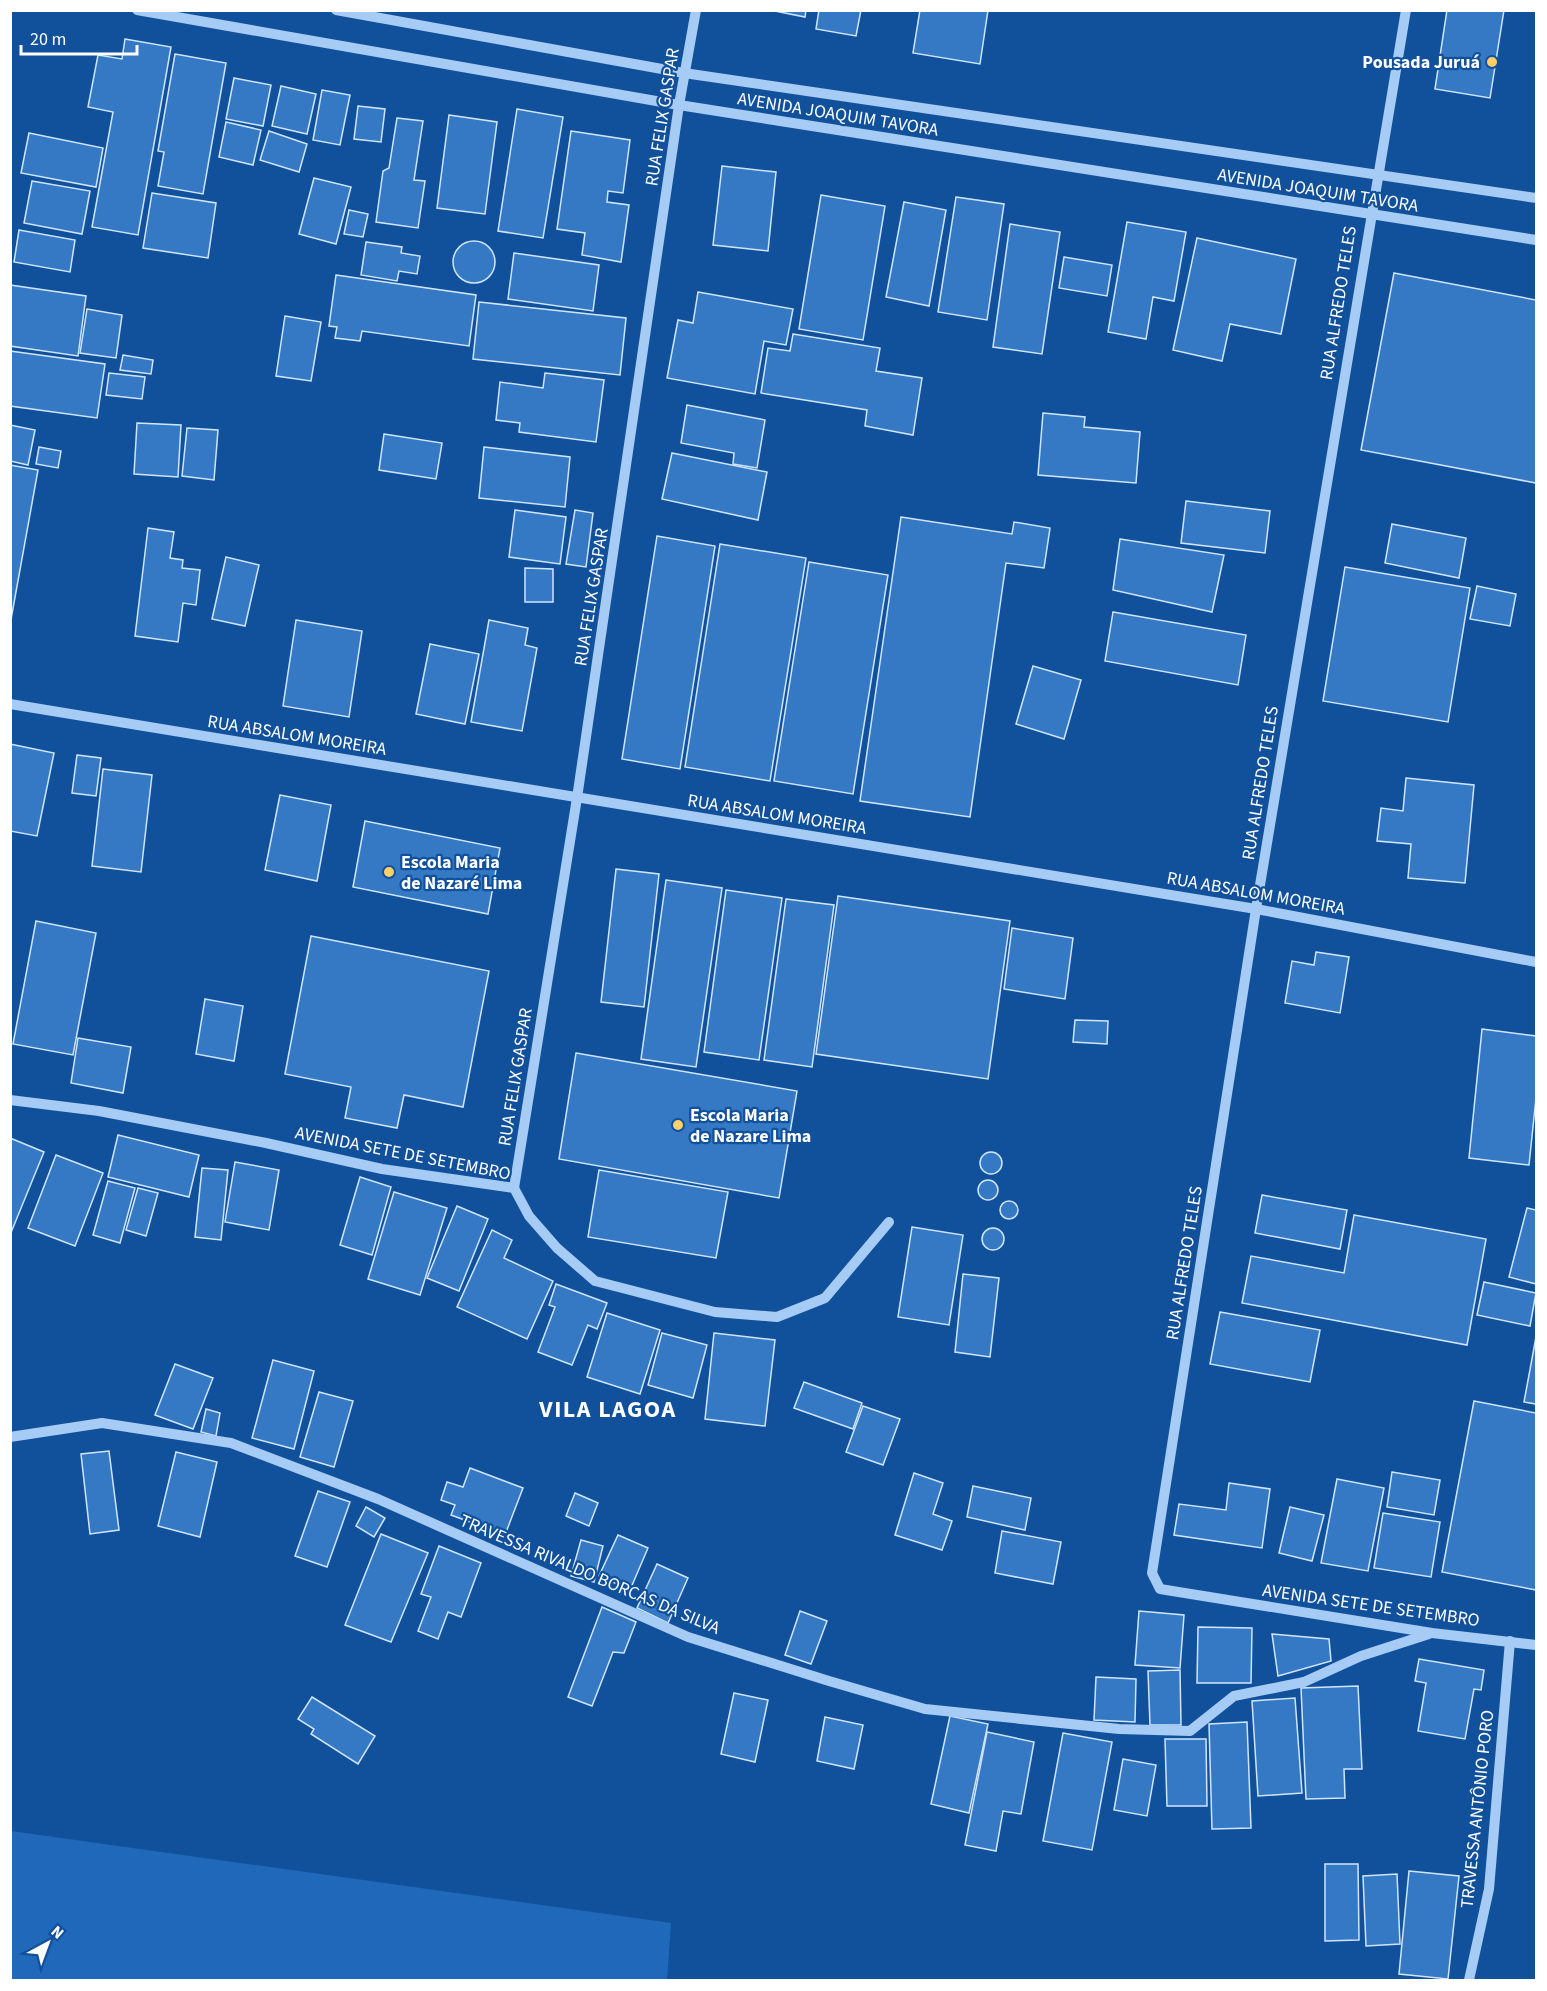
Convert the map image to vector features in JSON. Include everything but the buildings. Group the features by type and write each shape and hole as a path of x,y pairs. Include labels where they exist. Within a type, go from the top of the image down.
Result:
{"street":[{"name":"AVENIDA JOAQUIM TAVORA","path":"137,10 679,105 1370,216 1536,240"},
{"name":"AVENIDA JOAQUIM TAVORA","path":"336,10 684,73 1536,198"},
{"name":"RUA FELIX GASPAR","path":"514,1188 578,798 679,105 696,10"},
{"name":"RUA ALFREDO TELES","path":"1202,1597 1160,1589 1152,1573 1256,909 1406,10"},
{"name":"RUA ABSALOM MOREIRA","path":"10,704 1256,909 1536,962"},
{"name":"AVENIDA SETE DE SETEMBRO","path":"10,1100 99,1111 266,1143 382,1169 514,1188 529,1216 556,1248 595,1281 715,1312 777,1317 825,1298 889,1222"},
{"name":"TRAVESSA RIVALDO BORCAS DA SILVA","path":"10,1437 102,1423 231,1443 378,1499 688,1637 925,1709 1119,1729 1190,1731 1234,1696 1304,1682 1361,1656 1432,1633"},
{"name":"AVENIDA SETE DE SETEMBRO","path":"1202,1597 1432,1633 1536,1645"},
{"name":"TRAVESSA ANTÔNIO PORO","path":"1469,1980 1489,1889 1510,1641"}],"shaded area":[{"path":"11,1831 671,1923 667,1980 11,1980"}],"place":[{"name":"Pousada Juruá","path":"1492,62"},
{"name":"Escola Maria de Nazaré Lima","path":"389,872"},
{"name":"Escola Maria de Nazare Lima","path":"678,1125"}],"district":[{"name":"VILA LAGOA","path":"608,1409"}]}
